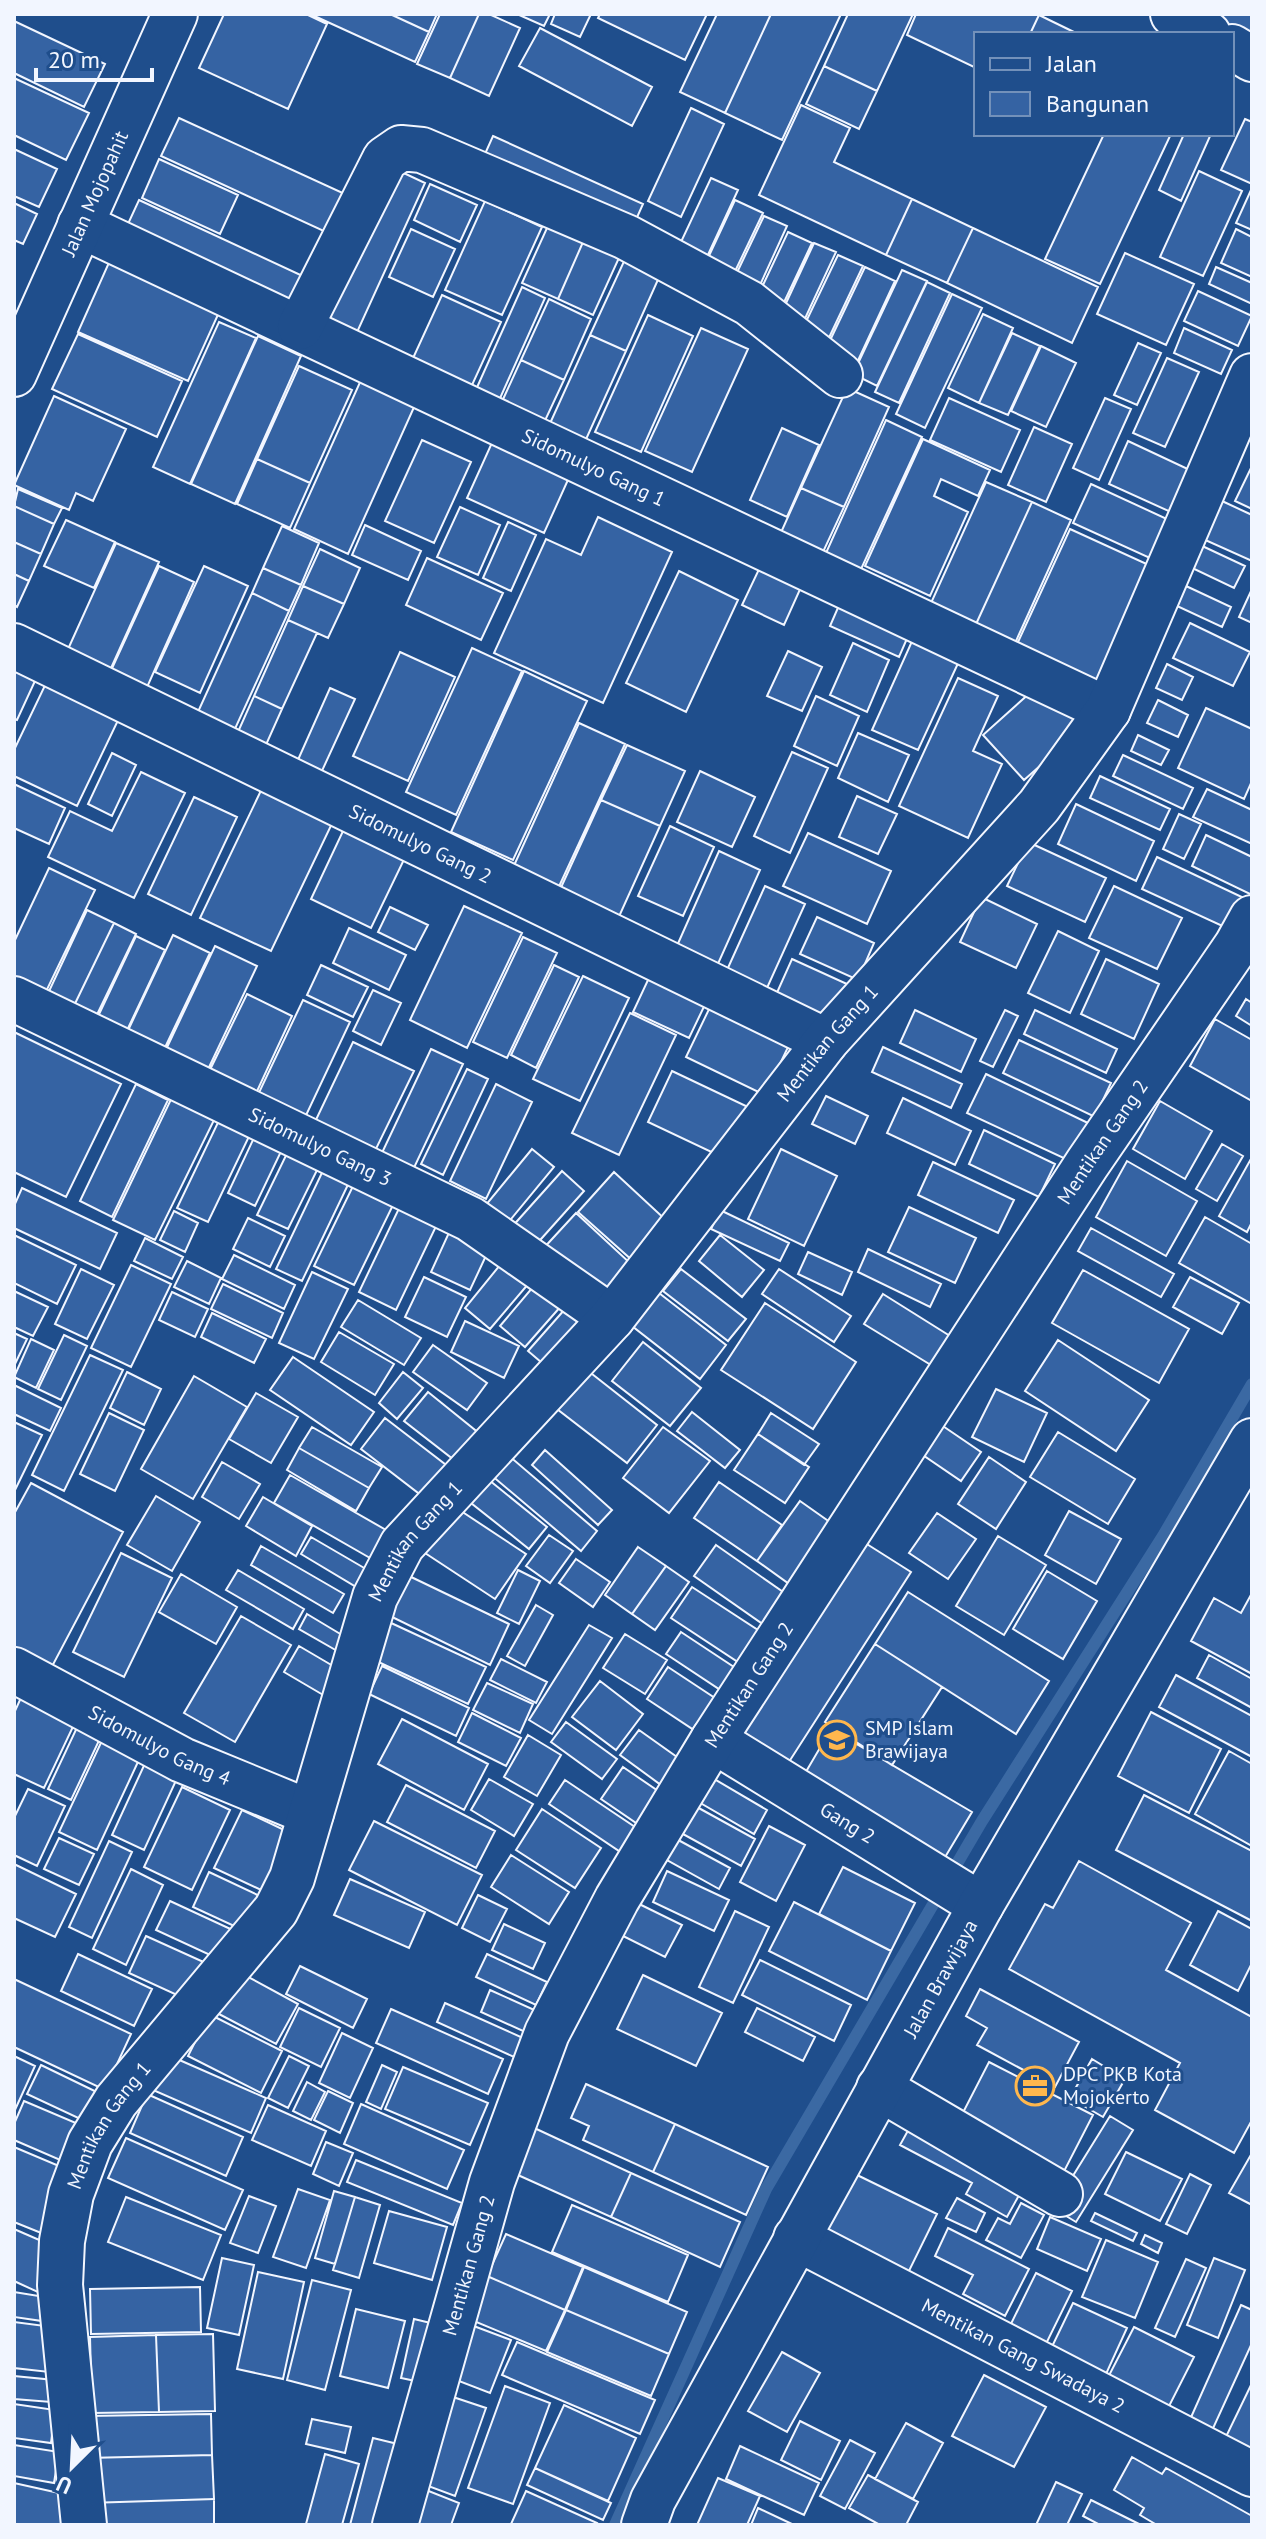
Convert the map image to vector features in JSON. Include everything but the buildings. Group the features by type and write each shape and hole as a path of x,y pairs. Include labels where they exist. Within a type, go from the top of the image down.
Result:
{"street":[{"name":"Jalan Mojopahit","path":"15,367 175,14"},
{"path":"1173,14 1204,32"},
{"path":"1234,48 1252,59"},
{"path":"300,327 385,159 401,148 422,150 626,237 749,303 840,375"},
{"name":"Sidomulyo Gang 1","path":"80,225 1108,710"},
{"name":"Mentikan Gang 1","path":"84,2525 60,2285 62,2241 71,2194 90,2143 116,2101 276,1910 292,1878 375,1597 402,1545 612,1318 826,1041 1039,806 1108,710 1252,376"},
{"name":"Sidomulyo Gang 2","path":"14,646 826,1041"},
{"name":"Mentikan Gang 2","path":"395,2525 492,2182 547,2033 617,1899 713,1740 1087,1164 1237,945 1252,918"},
{"name":"Sidomulyo Gang 3","path":"14,999 470,1219 612,1318"},
{"name":"Jalan Brawijaya","path":"644,2525 653,2500 879,2088 952,1888 1252,1441"},
{"name":"Sidomulyo Gang 4","path":"14,1670 182,1760 311,1813"},
{"name":"Gang 2","path":"713,1740 952,1888"},
{"path":"879,2088 1060,2194"},
{"name":"Mentikan Gang Swadaya 2","path":"796,2238 1252,2474"}],"waterway":[{"path":"615,2525 766,2189 982,1821 1163,1536 1252,1384"}],"place":[{"name":"SMP Islam Brawijaya","path":"837,1740"},
{"name":"DPC PKB Kota Mojokerto","path":"1035,2086"}]}
